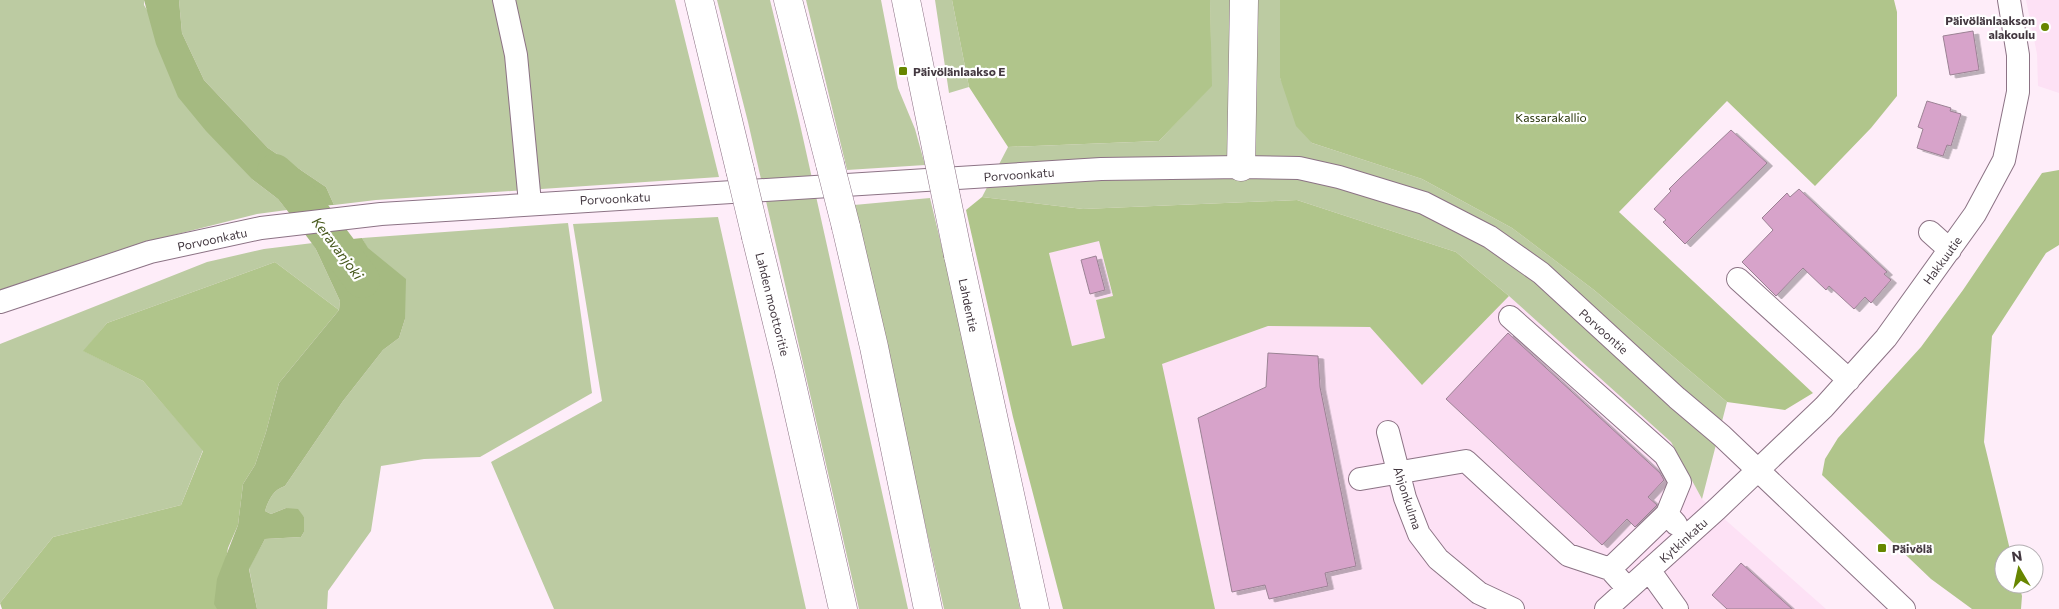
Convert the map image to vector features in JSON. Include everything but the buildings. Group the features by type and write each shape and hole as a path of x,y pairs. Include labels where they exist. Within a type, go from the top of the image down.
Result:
{"main road":[{"name":"Lahden moottoritie","path":"700,0 844,609"},
{"path":"788,0 846,227 874,347 928,609"},
{"name":"Lahdentie","path":"906,0 958,255 1036,609"},
{"path":"1241,167 1244,0"}],"street":[{"path":"504,0 516,55 530,204"},
{"name":"Hakkuutie","path":"1758,469 1824,407 1886,338 1974,214 2004,160 2018,92 2018,55 2009,0"},
{"name":"Porvoonkatu","path":"0,302 150,252 261,228 381,214 1074,170 1241,167"},
{"name":"Porvoontie","path":"1241,167 1299,168 1339,177 1424,203 1490,237 1541,273 1758,469 1904,609"},
{"path":"1930,232 1950,250"},
{"path":"1738,279 1849,380"},
{"path":"1510,317 1665,455 1680,482 1667,514 1610,569"},
{"name":"Ahjonkulma","path":"1388,432 1405,498 1419,534 1473,601 1513,609"},
{"path":"1360,480 1466,461 1568,555 1610,569 1628,589"},
{"name":"Kytkinkatu","path":"1606,609 1688,536 1758,469"},
{"path":"1667,514 1688,536"},
{"path":"1650,570 1677,609"}],"shaded area":[{"path":"0,0 144,0 144,5 253,180 278,199 287,210 257,214 138,244 0,290"},
{"path":"179,0 675,0 719,177 376,200 334,205 326,187 268,148 204,80 182,33"},
{"path":"717,0 770,0 799,120 908,609 859,609 748,122"},
{"path":"806,0 881,0 898,88 915,129 925,165 847,170"},
{"path":"935,0 952,0 969,87 949,93"},
{"path":"1210,0 1280,0 1280,78 1312,143 1422,179 1512,228 1594,290 1727,402 1702,499 1671,442 1509,296 1456,252 1297,200 1083,209 982,197 1008,147 1159,141 1211,86"},
{"name":"Päivölänlaakson alakoulu","path":"2026,0 2059,0 2059,93 2038,86 2037,54"},
{"path":"930,198 951,285 1020,609 944,609 854,205"},
{"path":"718,217 806,609 554,609 491,462 602,401 573,224"},
{"path":"568,223 592,393 480,457 424,459 381,466 371,531 328,591 327,609 257,609 249,568 265,539 301,537 304,532 304,517 286,508 271,514 265,511 270,499 277,490 285,486 343,401 383,350 399,338 405,319 362,238"},
{"path":"1099,240 1113,296 1096,300 1105,338 1072,346 1049,253"},
{"path":"313,243 340,301 339,310 275,262 107,323 84,351 143,381 203,450 181,505 53,537 0,603 0,344 207,262 264,249"},
{"path":"1509,296 1671,442 1702,499 1826,609 1215,609 1161,364 1268,326 1370,327 1423,384"}],"green space":[{"path":"952,0 1210,0 1212,86 1159,141 1008,147 969,87"},
{"name":"Kassarakallio","path":"1280,0 1894,0 1897,12 1897,96 1871,128 1815,186 1727,101 1619,212 1813,393 1785,410 1727,402 1594,290 1512,228 1422,179 1312,143 1296,126 1280,78"},
{"path":"2059,170 2059,245 2046,253 1992,336 1984,442 2009,544 1994,544 1994,594 2022,594 2021,609 1972,609 1931,579 1822,475 1825,459 1838,438 1921,347 1963,290 2042,173"},
{"path":"982,197 1083,209 1297,200 1456,252 1509,296 1422,385 1370,327 1268,326 1162,364 1215,609 1063,609 1013,417 966,210","holes":["1099,241 1113,296 1096,300 1105,338 1072,346 1049,253"]},
{"path":"275,262 339,310 279,383 255,465 243,484 238,525 228,548 217,609 2,609 0,603 53,537 181,505 203,451 143,381 83,351 107,323"}],"water":[{"path":"144,0 179,0 182,33 204,80 268,148 326,187 334,205 287,210 278,199 253,180 206,131 178,97 156,44"},
{"path":"362,238 368,248 406,279 405,319 399,338 383,350 343,401 285,486 277,490 270,499 265,511 271,514 286,508 298,509 304,517 304,532 301,537 265,539 249,569 257,609 217,609 214,604 217,579 238,525 243,484 255,465 279,383 339,310 340,301 313,243"}],"pier":[{"path":"336,205 334,208 287,213 284,211"},
{"path":"362,235 365,237 310,243 313,240"}],"waterway":[{"name":"Keravanjoki","path":"275,172 292,187 362,280"}],"place":[{"name":"Päivölänlaakson alakoulu","path":"2045,27"},
{"name":"Päivölänlaakso E","path":"903,71"},
{"name":"Päivölä","path":"1882,548"}]}
